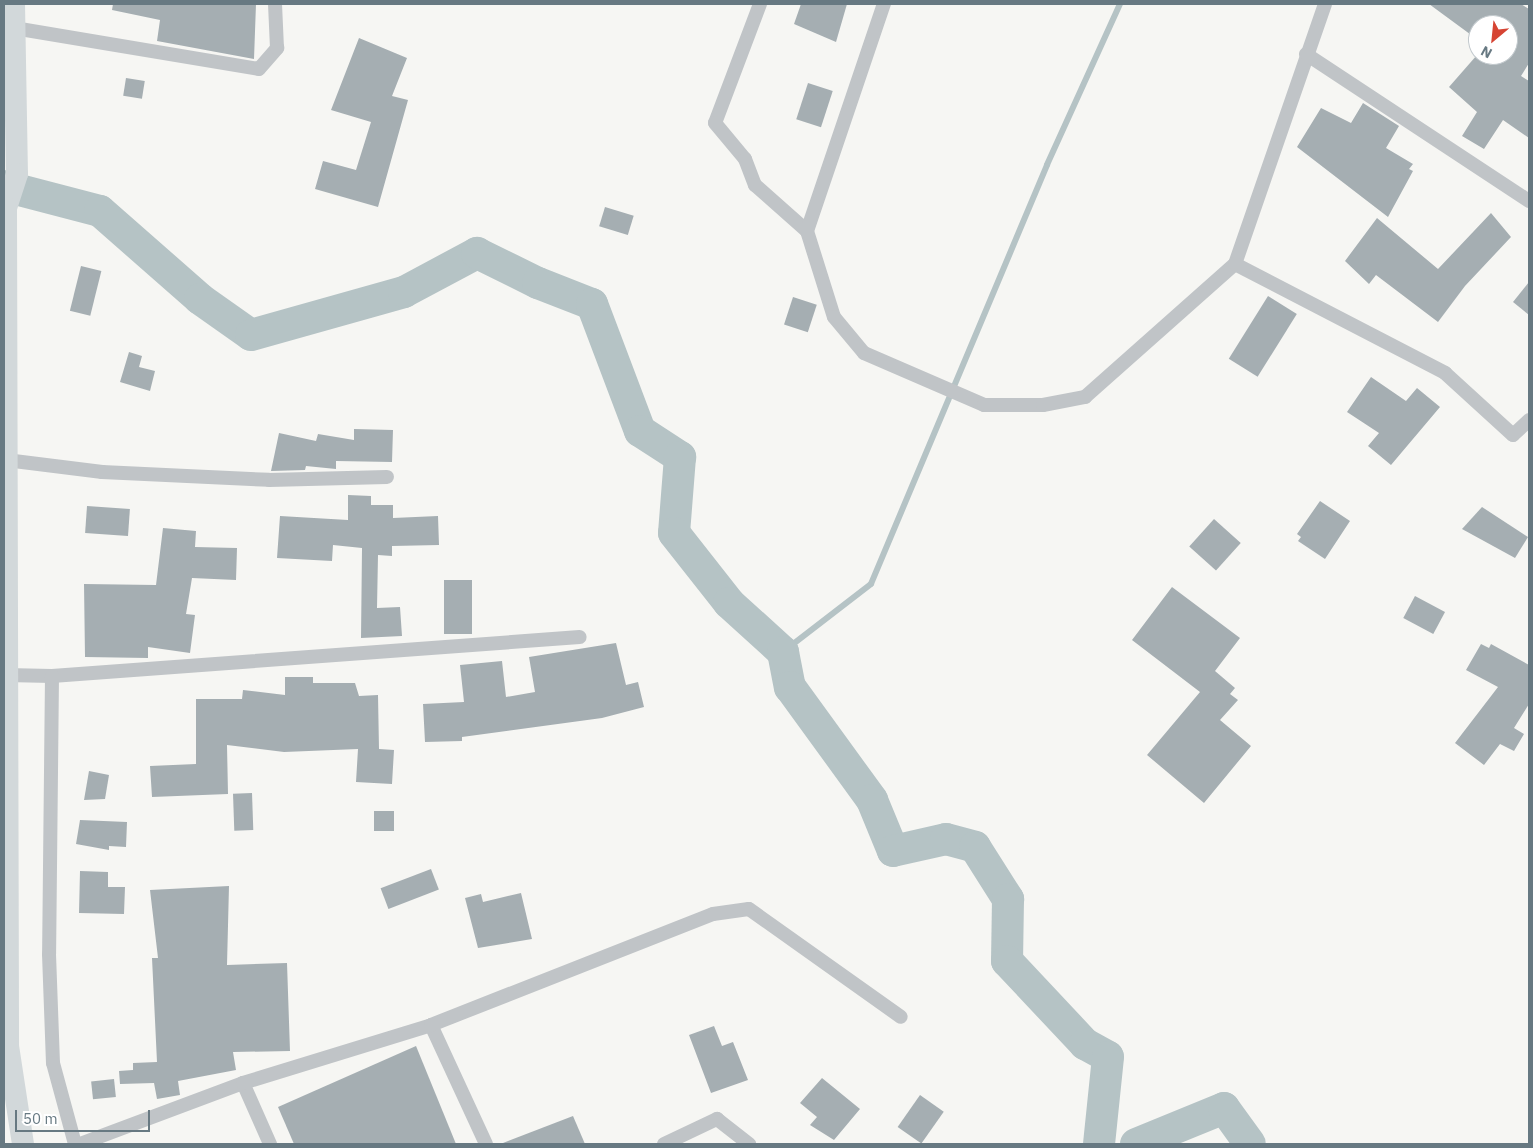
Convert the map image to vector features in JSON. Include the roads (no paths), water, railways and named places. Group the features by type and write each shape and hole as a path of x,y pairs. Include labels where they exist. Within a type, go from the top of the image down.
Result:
{"main road":[{"path":"14,4 17,174 6,208 8,1046 23,1144"},
{"path":"4,1114 10,1144"}],"street":[{"path":"14,28 259,69 277,48 275,4"},
{"path":"760,4 715,124 745,159 755,185 807,232 834,317 864,353 984,405 1043,405 1085,398 1235,264 1306,54 1325,4"},
{"path":"807,232 884,4"},
{"path":"1306,54 1529,201"},
{"path":"1235,264 1445,373 1513,436 1529,420"},
{"path":"6,460 102,472 259,480 387,477"},
{"path":"6,675 52,676 580,637"},
{"path":"52,676 48,954 53,1053 75,1144"},
{"path":"80,1144 243,1083 432,1025 713,914 749,909 901,1016"},
{"path":"432,1025 486,1144"},
{"path":"243,1083 270,1144"},
{"path":"664,1144 717,1119 749,1144"}],"waterway":[{"path":"783,652 871,584 1047,165 1120,4"},
{"path":"4,186 100,211 200,299 251,335 404,292 477,253 538,283 592,304 640,431 680,457 674,533 729,603 783,652 790,687 872,800 893,851 946,839 975,847 1008,899 1007,961 1085,1044 1108,1057 1099,1144"},
{"path":"1136,1144 1224,1108 1250,1144"}]}
